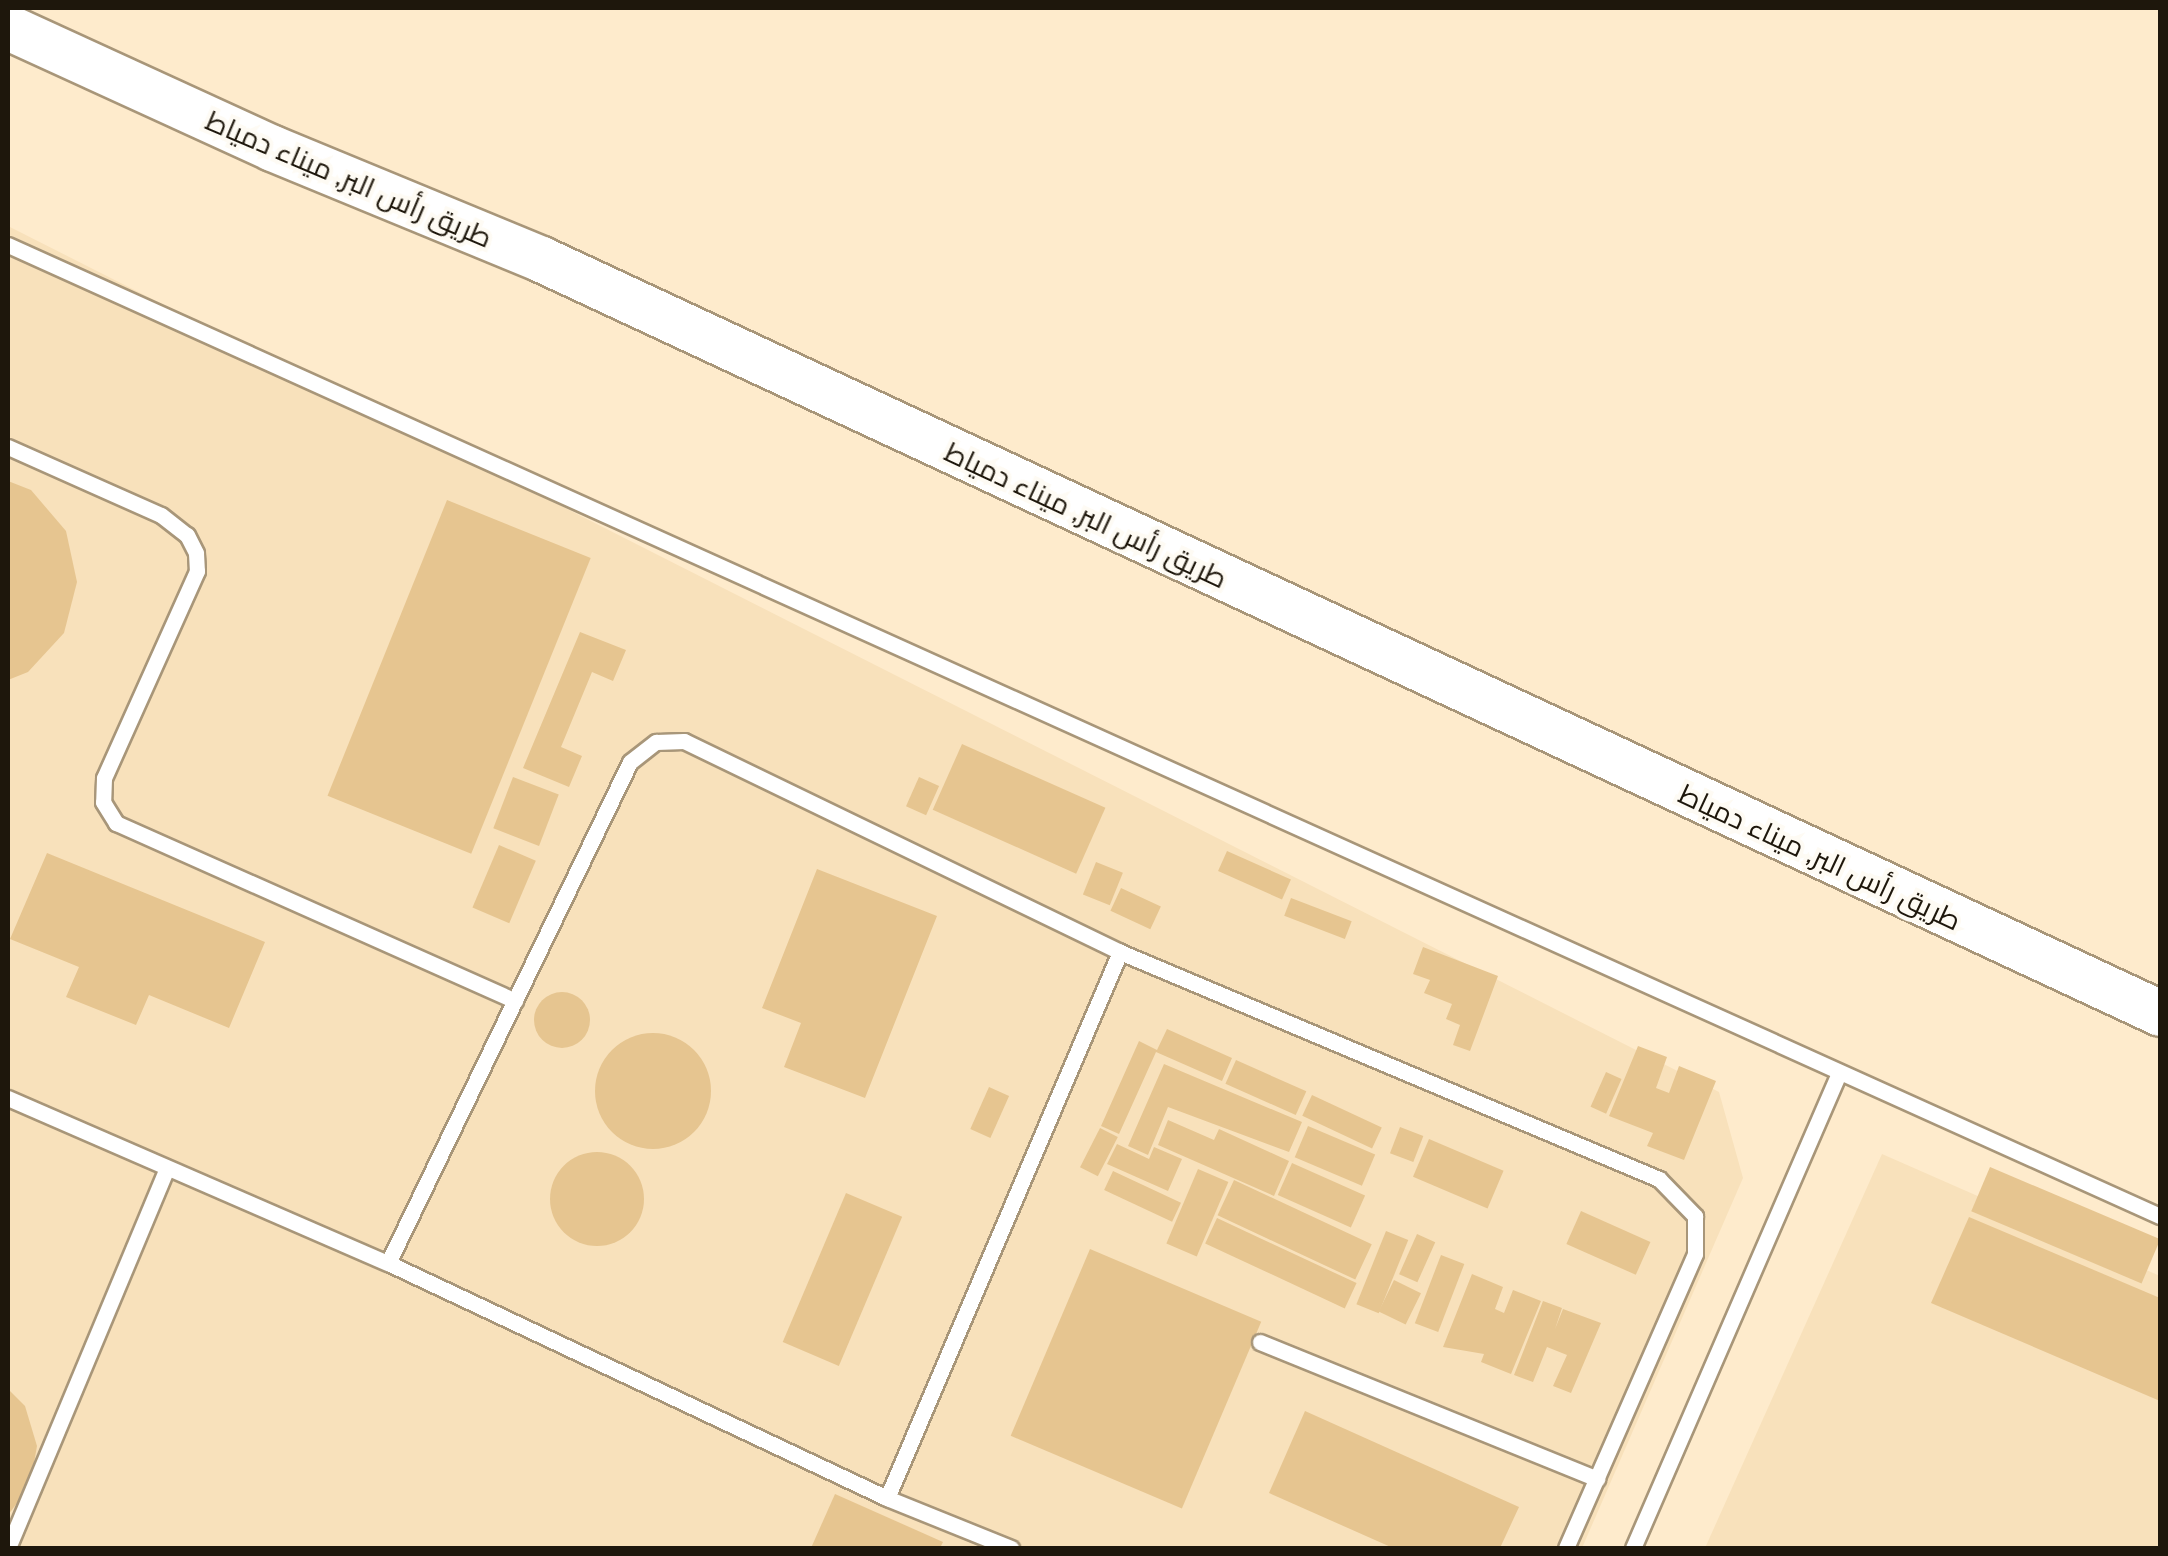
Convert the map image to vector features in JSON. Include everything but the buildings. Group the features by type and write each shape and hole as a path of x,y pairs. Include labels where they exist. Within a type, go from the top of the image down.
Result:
{"street":[{"name":"طريق رأس البر, ميناء دمياط","path":"8,27 272,148 541,259 2160,1013"}],"lane":[{"path":"8,244 2160,1216"},
{"path":"8,447 160,515 187,535 196,552 197,571 104,778 103,802 116,824 515,1000"},
{"path":"388,1263 630,762 656,742 684,740 1120,952 1658,1179 1695,1216 1696,1254 1566,1548"},
{"path":"887,1498 1120,952"},
{"path":"1634,1548 1839,1073"},
{"path":"8,1098 166,1170 388,1263 976,1541 1012,1548"},
{"path":"8,1548 166,1170"},
{"path":"1260,1342 1597,1478"}],"shaded area":[{"path":"8,226 1719,1092 1743,1178 1582,1548 8,1548"},
{"path":"1882,1154 2160,1276 2160,1548 1705,1548"}]}
